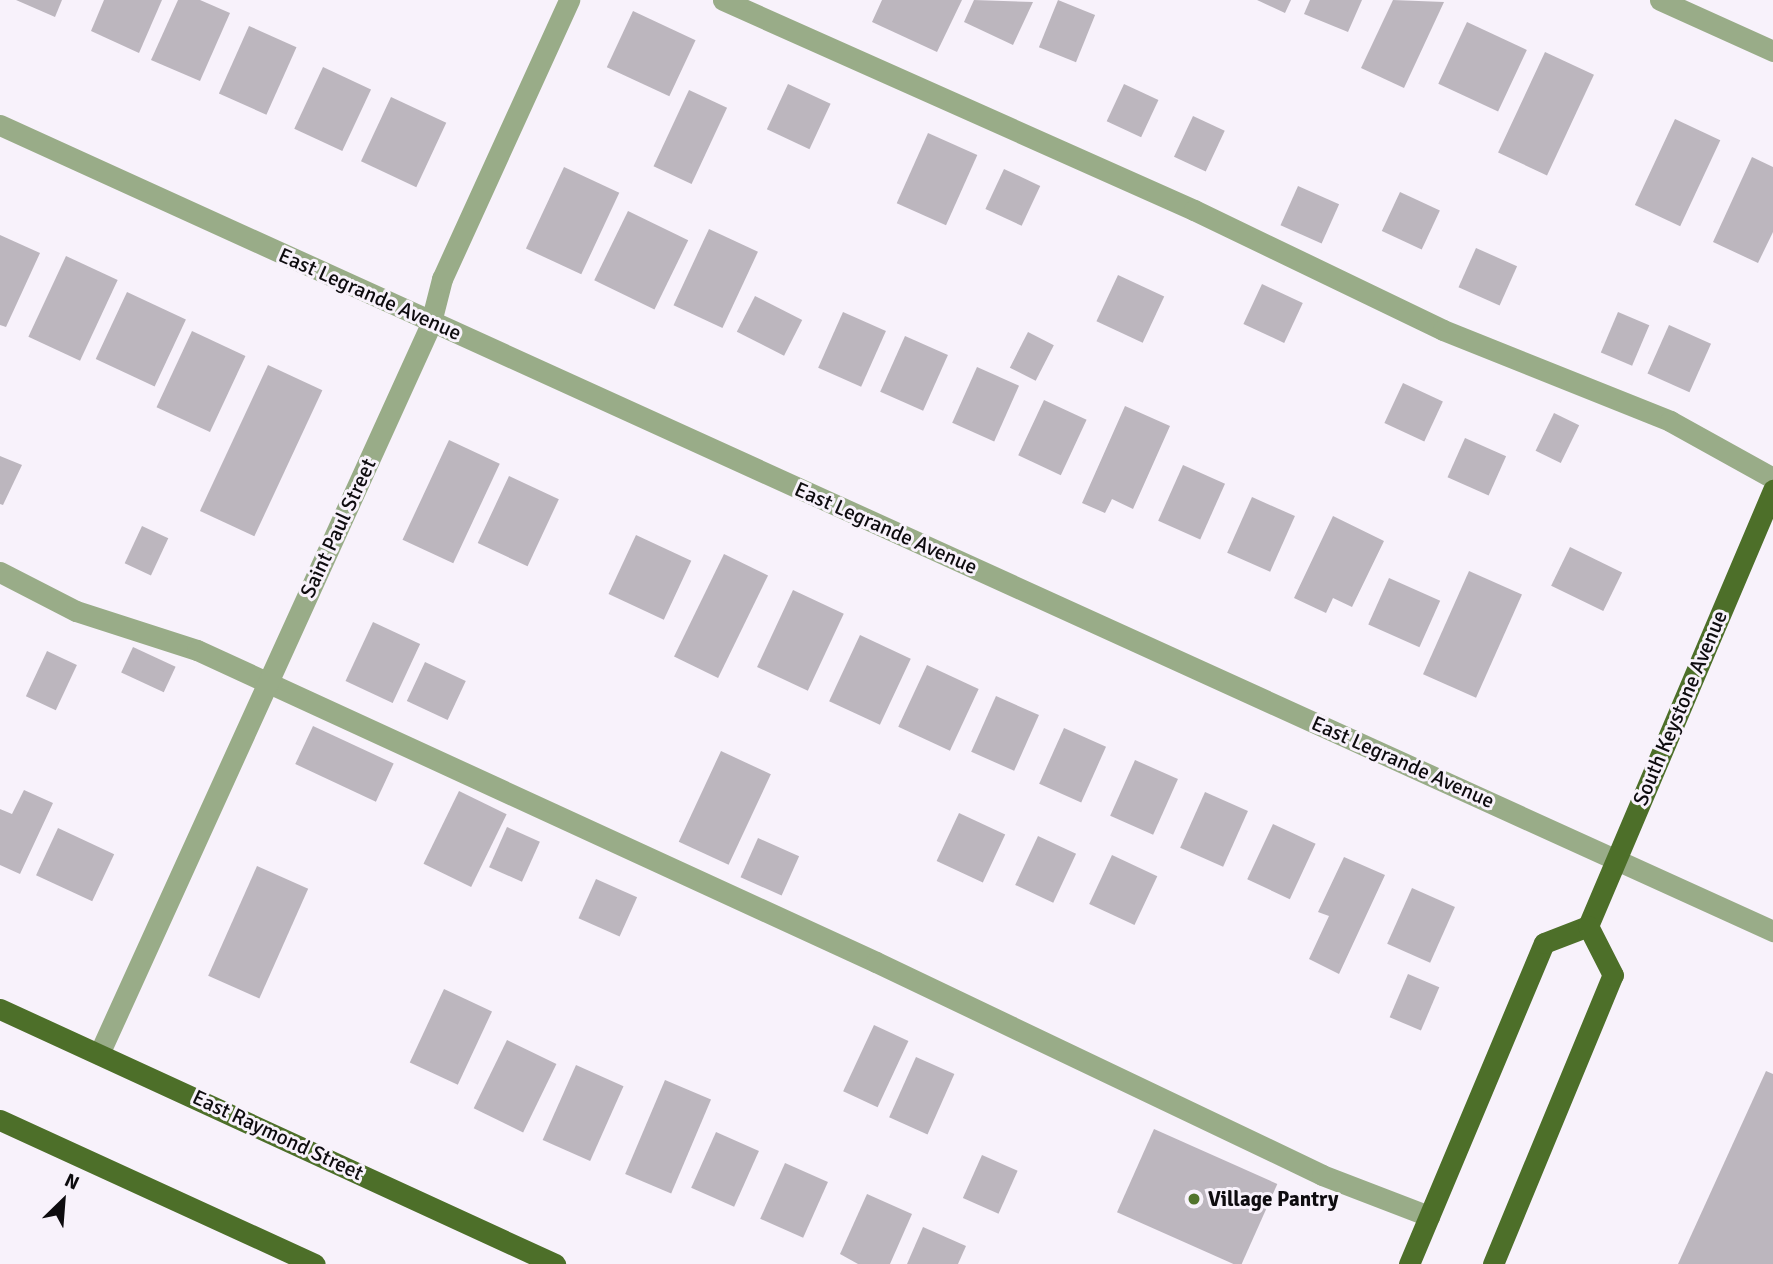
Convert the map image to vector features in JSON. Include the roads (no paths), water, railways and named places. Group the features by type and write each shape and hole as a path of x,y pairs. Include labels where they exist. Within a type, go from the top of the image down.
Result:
{"main road":[{"name":"South Keystone Avenue","path":"1588,926 1773,490"},
{"path":"1409,1264 1544,943 1588,926 1613,975 1493,1264"},
{"name":"East Raymond Street","path":"0,1009 555,1264"},
{"path":"0,1120 315,1264"}],"street":[{"name":"Saint Paul Street","path":"99,1054 432,321 442,279 569,0"},
{"path":"723,0 1194,210 1443,330 1670,421 1773,478"},
{"path":"1660,0 1773,51"},
{"name":"East Legrande Avenue","path":"0,125 1773,931"},
{"path":"0,572 76,611 149,632 268,682 876,962 1322,1175 1429,1216"}],"place":[{"name":"Village Pantry","path":"1194,1199"}]}
